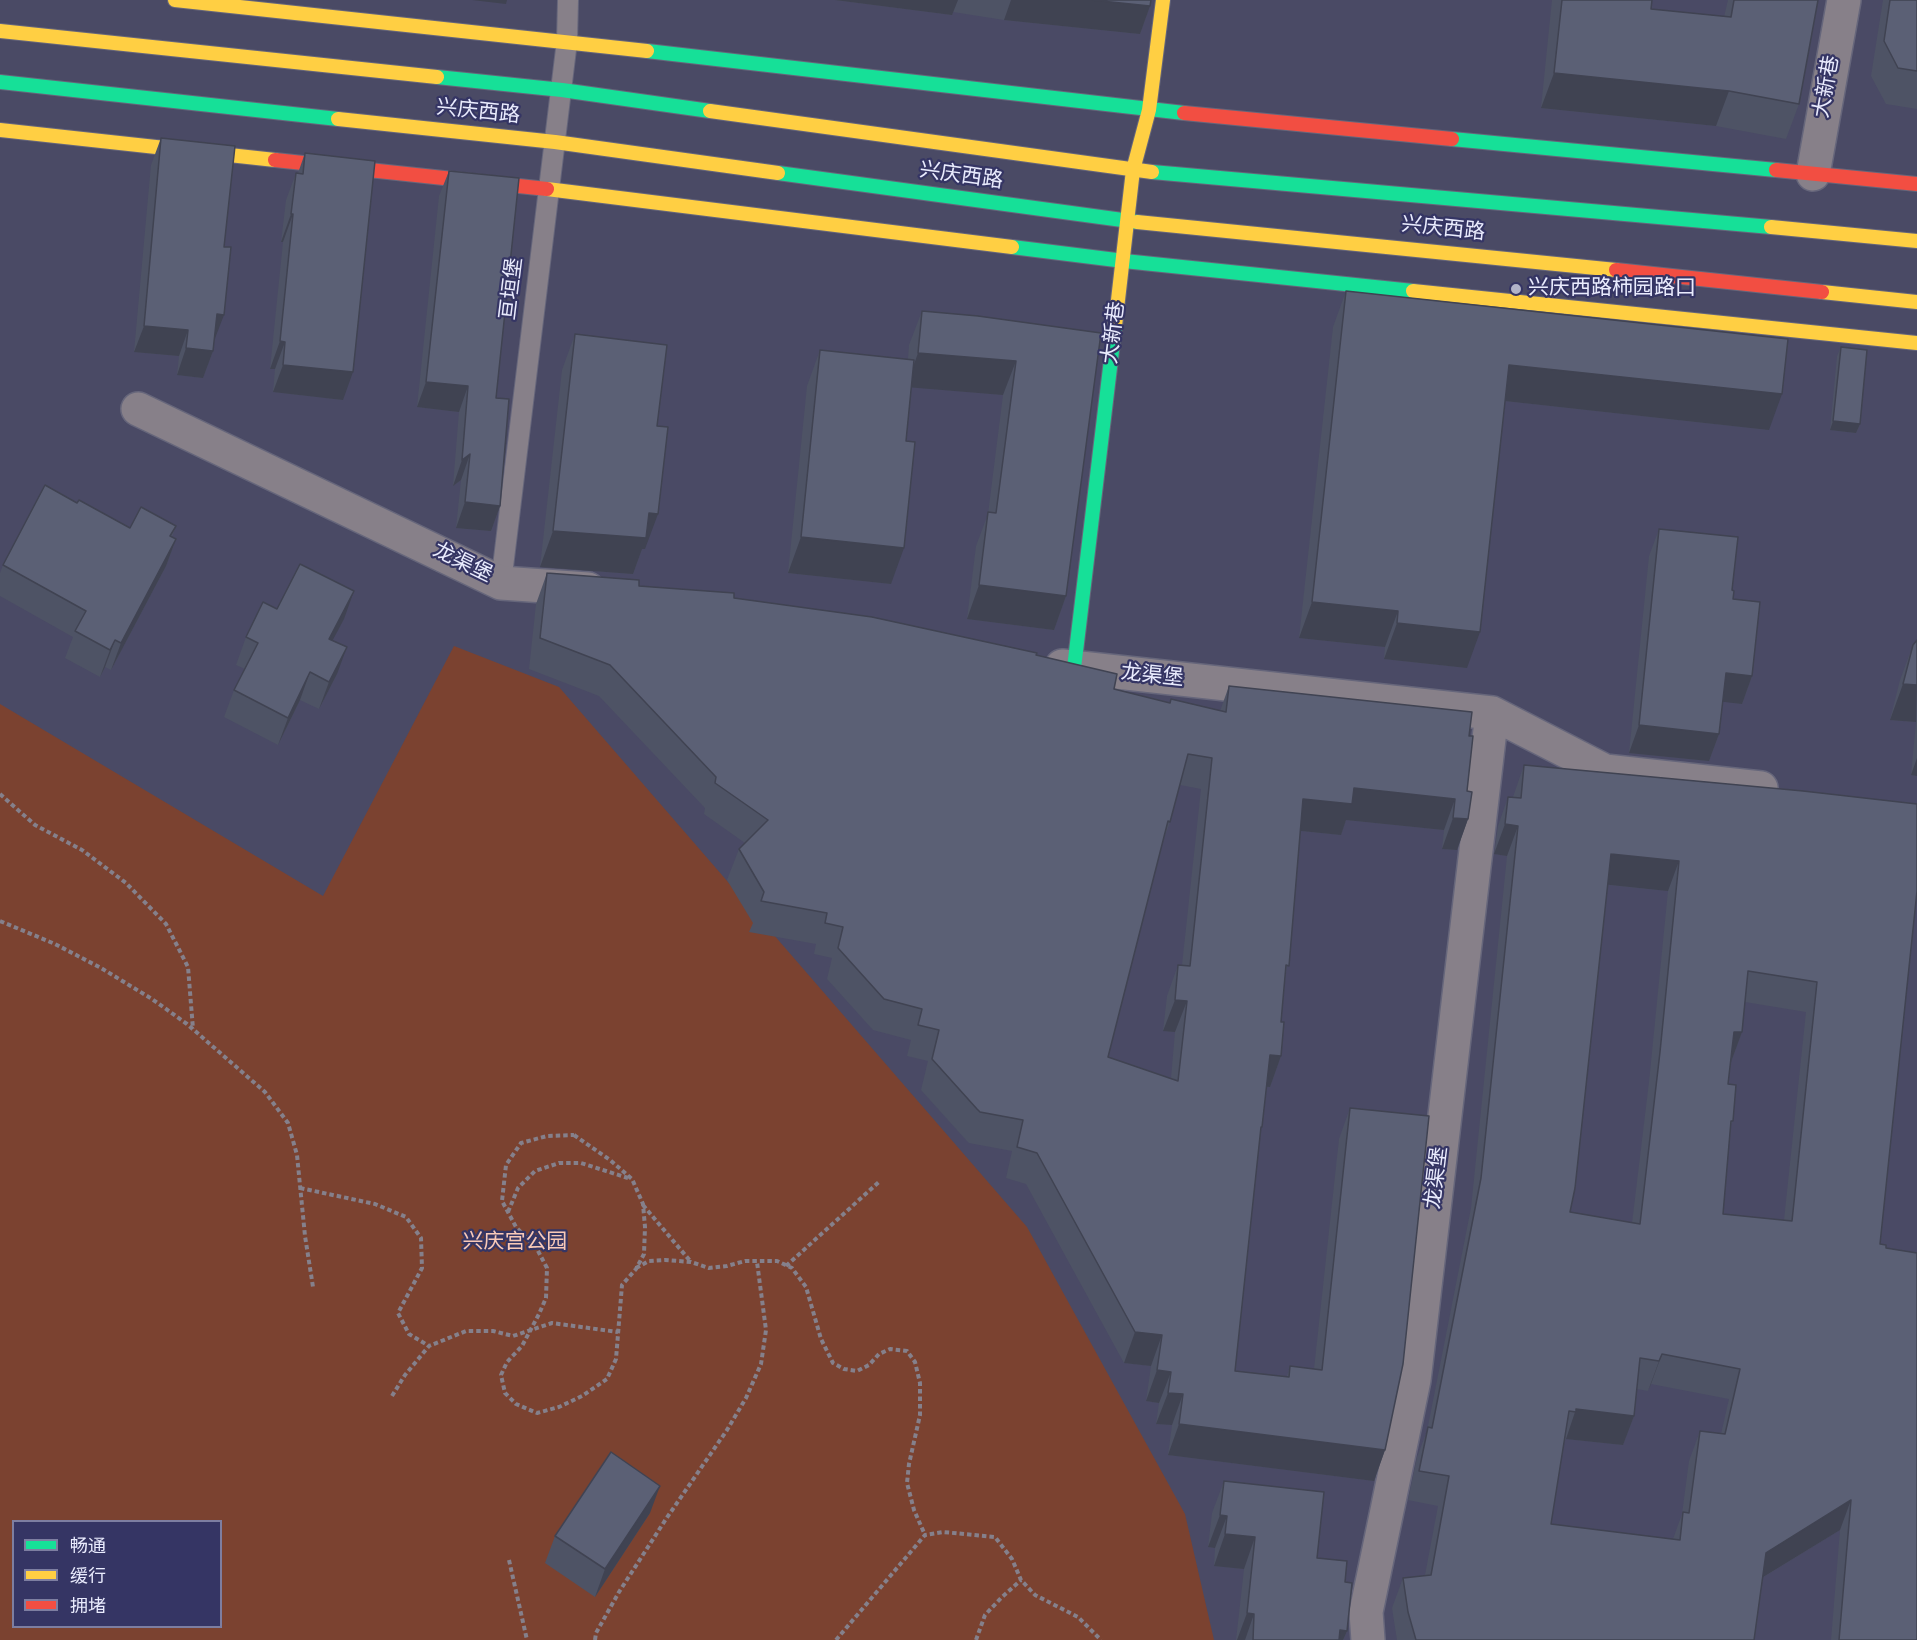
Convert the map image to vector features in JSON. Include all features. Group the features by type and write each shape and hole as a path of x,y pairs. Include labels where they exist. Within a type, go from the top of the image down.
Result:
{"street":[{"path":"175,0 567,41 1149,110 1917,184"},
{"name":"大新巷","path":"1074,668 1133,170 1149,110 1163,0"},
{"name":"大新巷","path":"1813,174 1844,0"},
{"name":"兴庆西路","path":"0,32 562,90 1133,170 1586,209 1917,241"},
{"name":"兴庆西路","path":"0,82 555,142 1128,221 1529,260 1917,302"},
{"path":"0,130 549,189 1124,261 1917,343"},
{"name":"龙渠堡","path":"138,409 501,583 620,591"},
{"name":"龙渠堡","path":"1028,659 1074,668 1492,713 1605,771 1789,790"},
{"name":"龙渠堡","path":"1368,1640 1366,1612 1414,1380 1492,713"}],"lane":[{"name":"亘垣堡","path":"501,583 562,90 568,0"}],"path":[{"path":"0,794 35,825 82,850 126,883 166,924 188,967 193,1029"},
{"path":"0,921 55,944 101,968 152,999 193,1029 265,1092 288,1123 297,1155 313,1287"},
{"path":"643,1204 644,1254 636,1269 622,1285 616,1359 607,1379 582,1396 559,1407 537,1413 516,1404 505,1393 501,1375 507,1362 522,1346 532,1330 546,1298 547,1268 537,1249 516,1227 502,1201 506,1165 521,1143 547,1136 574,1135 610,1160 632,1179 643,1204 691,1263"},
{"path":"508,1212 518,1188 535,1171 559,1163 581,1163 632,1179"},
{"path":"786,1266 879,1181"},
{"path":"300,1188 375,1204 406,1217 421,1238 422,1268 398,1313 409,1334 429,1346"},
{"path":"636,1269 649,1261 665,1260 709,1268 745,1261 777,1261 792,1268 806,1287 821,1339 833,1363 844,1370 857,1371 869,1365 879,1354 890,1350 907,1351 915,1362 920,1383 920,1415 907,1483 914,1510 925,1535"},
{"path":"593,1640 619,1592 666,1519 728,1431 761,1364 766,1330 758,1262"},
{"path":"392,1396 405,1375 429,1346 466,1331 493,1331 513,1336 552,1323 618,1332"},
{"path":"836,1640 925,1535 943,1532 995,1537 1012,1559 1021,1580 1035,1595 1078,1617 1101,1640"},
{"path":"508,1560 527,1640"},
{"path":"976,1640 985,1615 1021,1580"}],"green space":[{"name":"兴庆宫公园","path":"454,646 559,687 1027,1227 1185,1514 1214,1640 0,1640 0,704 323,896"}],"building":[{"path":"1092,0 1151,0 1150,6"},
{"path":"1562,0 1652,0 1651,9 1731,17 1734,0 1818,0 1799,104 1729,91 1554,73"},
{"path":"1890,0 1917,0 1917,71 1898,68 1884,41"},
{"path":"161,138 235,146 224,247 231,247 224,315 217,314 213,351 186,348 188,330 144,326"},
{"path":"305,153 375,161 353,372 283,365 285,342 280,341 293,214 291,214 296,173 303,174"},
{"path":"449,171 519,178 496,398 509,399 500,506 465,502 470,454 462,460 468,386 426,382"},
{"path":"1346,291 1788,339 1782,394 1509,365 1480,632 1397,623 1398,611 1312,602"},
{"path":"922,311 978,316 1101,333 1066,596 979,585 988,512 996,513 1016,361 918,353"},
{"path":"575,334 667,345 657,426 668,427 658,514 649,513 646,538 553,531"},
{"path":"1841,347 1867,350 1860,424 1833,421"},
{"path":"820,350 914,360 906,441 915,442 904,548 801,537"},
{"path":"45,485 77,503 79,500 130,528 141,507 176,526 170,536 176,539 121,643 115,640 110,650 75,631 86,611 3,565"},
{"path":"1659,529 1738,537 1733,599 1760,602 1752,676 1726,673 1719,734 1639,725"},
{"path":"300,564 354,591 329,639 347,647 329,682 310,672 288,718 234,690 258,643 246,637 263,602 277,609"},
{"path":"547,573 639,580 639,586 734,593 734,598 872,617 1037,653 1036,655 1117,674 1114,689 1170,703 1171,699 1226,712 1229,686 1472,712 1469,736 1473,736 1467,791 1472,792 1468,819 1453,818 1455,799 1354,788 1352,804 1303,799 1289,966 1286,965 1281,1022 1284,1022 1281,1056 1270,1055 1261,1127 1235,1371 1289,1377 1290,1366 1322,1370 1350,1108 1429,1116 1403,1364 1385,1450 1179,1424 1183,1394 1168,1393 1171,1372 1157,1370 1162,1335 1135,1332 1037,1153 1017,1147 1023,1120 980,1112 977,1109 932,1059 939,1030 918,1025 922,1009 884,999 838,948 843,927 825,923 827,913 761,901 764,892 739,849 768,820 715,783 716,777 610,665 540,638","holes":["1188,754 1212,758 1190,966 1178,965 1175,1000 1187,1001 1178,1081 1108,1057 1168,821 1170,822"]},
{"path":"1917,640 1917,685 1903,684 1913,645"},
{"path":"1524,765 1917,804 1917,891 1880,1244 1886,1245 1886,1248 1917,1253 1917,1640 1839,1640 1851,1500 1766,1553 1754,1640 1416,1640 1408,1612 1403,1578 1431,1575 1449,1476 1419,1471 1428,1427 1432,1428 1481,1178 1518,826 1505,824 1508,797 1521,798","holes":["1611,854 1679,861 1640,1224 1570,1212 1575,1188","1748,971 1817,982 1792,1221 1723,1214 1736,1085 1728,1084 1734,1032 1742,1032","1662,1354 1740,1369 1725,1434 1700,1431 1689,1513 1683,1512 1680,1540 1551,1524 1569,1411 1576,1412 1576,1409 1634,1416 1640,1358 1659,1361"]},
{"path":"611,1452 660,1486 605,1569 555,1536"},
{"path":"1224,1481 1324,1492 1317,1558 1347,1561 1345,1582 1352,1583 1347,1631 1340,1630 1339,1640 1253,1640 1254,1614 1247,1613 1255,1537 1225,1534 1227,1516 1220,1515"}],"traffic: fast":[{"path":"647,51 1184,113"},
{"path":"437,77 562,90 710,111"},
{"path":"0,82 338,119"},
{"path":"1452,139 1776,170"},
{"path":"1152,172 1771,227"},
{"path":"778,173 1137,222"},
{"path":"1012,247 1413,291"},
{"path":"1074,668 1115,326"}],"traffic: slow":[{"path":"175,0 647,51"},
{"path":"1115,326 1133,170 1149,110 1163,0"},
{"path":"0,31 437,77"},
{"path":"710,111 1152,172"},
{"path":"338,119 555,142 778,173"},
{"path":"0,130 275,160"},
{"path":"547,189 1012,247"},
{"path":"1137,222 1616,270"},
{"path":"1771,227 1917,241"},
{"path":"1413,291 1917,343"},
{"path":"1822,292 1917,302"}],"traffic: jam":[{"path":"1184,113 1452,139"},
{"path":"275,160 547,189"},
{"path":"1776,170 1917,184"},
{"path":"1616,270 1822,292"}],"place":[{"name":"兴庆西路柿园路口","path":"1516,289"}]}
